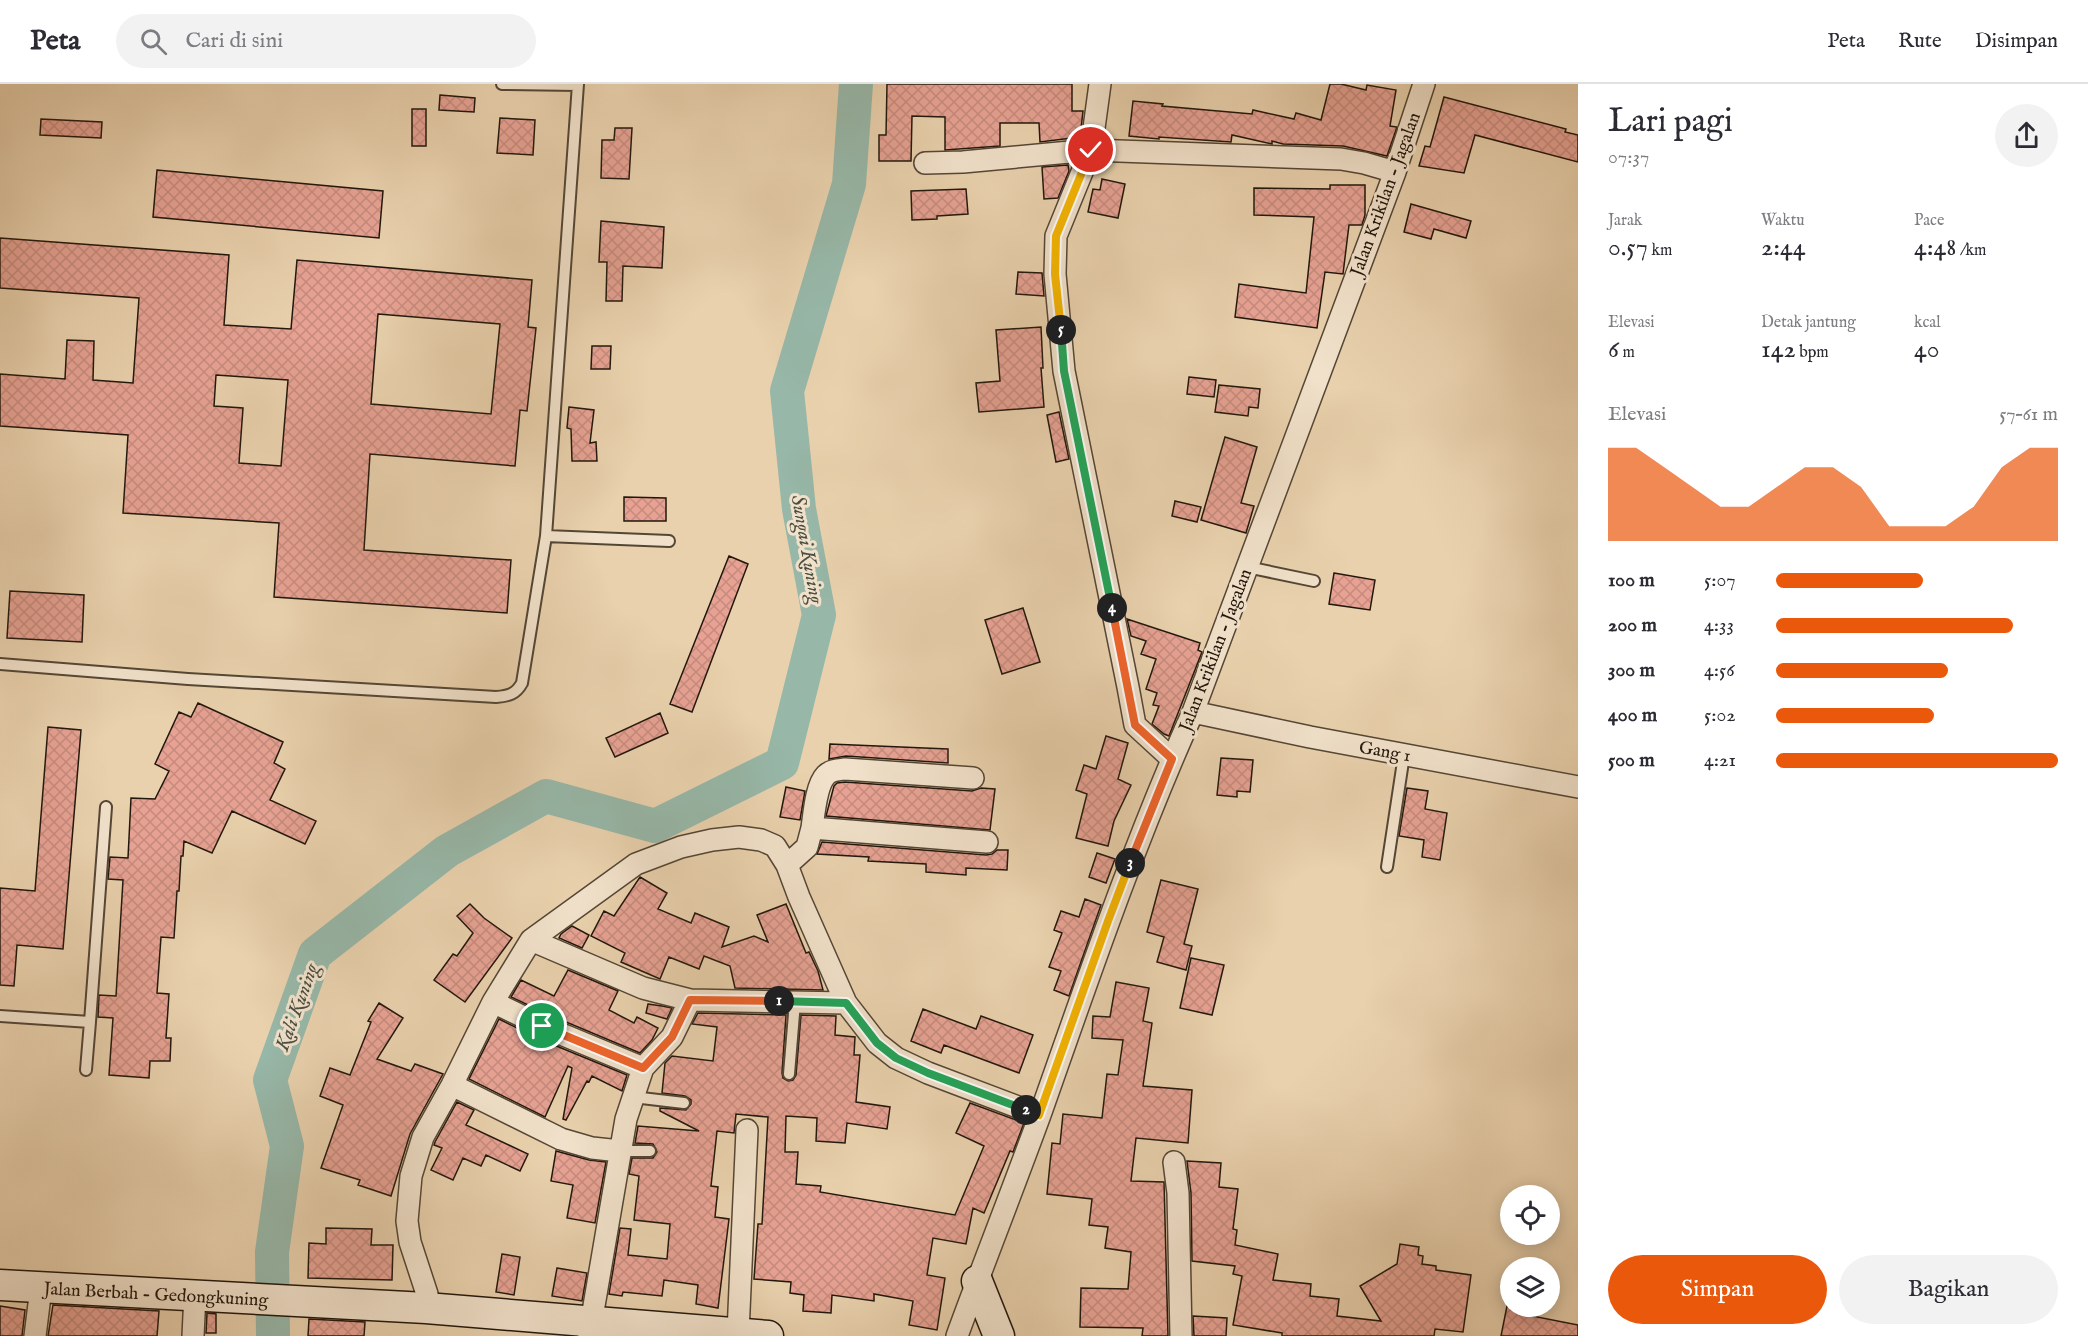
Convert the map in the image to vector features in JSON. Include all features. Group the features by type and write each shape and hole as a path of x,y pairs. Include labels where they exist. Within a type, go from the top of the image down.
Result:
{"main road":[{"path":"977,1281 999,1336"},
{"name":"Jalan Berbah - Gedongkuning","path":"0,1285 426,1308 590,1328 768,1336"}],"street":[{"path":"1100,84 1091,150 1056,236 1055,274 1064,371 1128,687 1131,715 1135,725 1172,759"},
{"name":"Jalan Krikilan - Jagalan","path":"957,1336 1108,921 1193,712 1395,172 1424,84"},
{"path":"925,163 963,162 1091,150 1341,159 1395,172"},
{"name":"Gang 1","path":"1193,712 1310,737 1578,787"},
{"path":"787,865 807,847 821,784 825,776 832,771 845,769 973,778"},
{"path":"812,828 987,842"},
{"path":"426,1308 427,1294 410,1242 407,1221 411,1176 423,1137 452,1085 493,1002 531,940 636,864 681,848 712,840 739,837 761,840 775,846 787,865 846,1003 877,1043 896,1058 928,1073 1039,1115"},
{"path":"531,940 643,988 690,1000 846,1003"},
{"path":"590,1328 624,1127 633,1097 643,1068 672,1037 690,1000"},
{"path":"493,1002 542,1026 643,1068"},
{"path":"452,1085 561,1139 592,1148 620,1151"},
{"path":"738,1333 747,1130"},
{"path":"1174,1162 1178,1193 1181,1336"},
{"path":"34,1336 41,1288"},
{"path":"193,1336 195,1294"}],"lane":[{"path":"0,664 188,679 505,697 513,694 522,683 546,536 578,85 502,84"},
{"path":"546,536 669,541"},
{"path":"1247,567 1314,581"},
{"path":"1387,867 1404,755"},
{"path":"86,1070 106,807"},
{"path":"789,1074 795,1002"},
{"path":"0,1016 90,1022"},
{"path":"633,1097 684,1103"},
{"path":"620,1151 650,1151"}],"building":[{"path":"887,84 1072,84 1072,111 1083,111 1080,137 1040,142 1039,123 1000,123 1000,146 945,150 945,117 912,116 911,161 879,161 879,135 886,135"},
{"path":"1330,84 1341,84 1366,90 1367,85 1396,90 1390,126 1397,127 1387,156 1343,146 1283,144 1272,141 1272,144 1232,135 1231,142 1129,136 1133,101 1163,104 1162,106 1252,114 1253,110 1294,119 1296,113 1321,120"},
{"path":"440,95 475,98 474,112 439,110"},
{"path":"1444,97 1566,129 1565,132 1578,135 1578,162 1475,135 1464,173 1419,166 1425,146 1430,147"},
{"path":"412,109 426,109 426,146 412,146"},
{"path":"500,118 535,120 533,155 497,153"},
{"path":"41,119 102,122 101,138 40,135"},
{"path":"615,128 632,128 629,179 601,178 602,140 614,140"},
{"path":"1068,165 1069,171 1058,198 1044,199 1042,167"},
{"path":"157,170 383,191 379,238 153,217"},
{"path":"1102,179 1125,184 1118,218 1088,212 1093,189 1100,190"},
{"path":"1330,185 1365,185 1365,215 1362,225 1349,225 1343,274 1325,272 1317,328 1235,317 1239,284 1306,293 1314,217 1254,215 1254,188 1330,189"},
{"path":"966,189 968,214 912,220 911,191"},
{"path":"1411,204 1471,221 1466,238 1434,229 1431,239 1404,232"},
{"path":"601,221 664,227 662,268 623,266 622,301 606,301 607,262 599,262"},
{"path":"0,238 229,255 224,325 291,329 297,260 532,280 528,327 536,328 527,411 520,410 515,466 370,454 364,550 511,560 507,613 274,597 279,523 123,513 128,435 0,426 0,374 65,379 67,340 94,341 93,380 133,383 139,298 0,288","holes":["378,314 500,324 491,414 371,404","216,375 288,380 281,466 239,463 243,408 214,406"]},
{"path":"1018,272 1042,273 1044,296 1016,294"},
{"path":"1041,327 1044,407 979,412 976,383 1000,381 996,330"},
{"path":"592,346 611,346 610,369 591,369"},
{"path":"1189,377 1216,380 1214,397 1187,394"},
{"path":"1219,385 1260,389 1258,408 1249,407 1248,416 1215,412"},
{"path":"569,407 594,410 590,443 596,442 597,461 572,461 571,429 567,428"},
{"path":"1059,412 1069,459 1056,462 1047,415"},
{"path":"1225,437 1257,447 1241,503 1254,506 1246,533 1201,520"},
{"path":"624,497 666,498 666,521 624,521"},
{"path":"1175,501 1201,507 1197,522 1172,516"},
{"path":"729,556 748,564 692,712 670,704"},
{"path":"1334,573 1375,580 1370,610 1329,604"},
{"path":"10,591 84,595 82,642 7,638"},
{"path":"1023,608 1040,662 1002,674 985,620"},
{"path":"1127,619 1200,643 1198,650 1202,652 1169,736 1152,724 1159,706 1153,705 1157,693 1146,689 1156,659 1141,654 1146,641 1131,636"},
{"path":"198,703 283,742 274,763 285,769 270,800 316,821 305,844 232,811 212,853 184,841 179,891 177,891 174,938 161,937 157,993 169,994 166,1038 171,1038 170,1061 150,1061 149,1078 109,1075 113,1018 98,1017 99,995 116,996 123,880 108,879 110,857 128,858 131,798 155,799 169,771 155,764 179,712 191,717"},
{"path":"660,713 668,733 615,757 606,738"},
{"path":"48,727 81,730 63,949 17,945 14,986 0,985 0,888 35,891"},
{"path":"1106,736 1128,743 1118,779 1131,785 1114,821 1108,846 1076,838 1087,794 1076,790 1084,765 1096,769"},
{"path":"830,744 948,749 948,763 846,756 829,759"},
{"path":"1221,758 1253,760 1250,792 1237,791 1237,797 1217,795"},
{"path":"845,782 972,791 981,788 995,789 990,830 826,816 834,786"},
{"path":"786,787 805,791 800,820 780,817"},
{"path":"1407,788 1428,791 1425,809 1447,813 1440,860 1422,857 1424,840 1399,836"},
{"path":"822,842 986,855 997,850 1008,850 1007,870 966,868 966,875 926,872 926,864 868,861 869,857 817,854"},
{"path":"1097,853 1115,859 1106,883 1089,877"},
{"path":"640,877 667,893 658,909 691,923 695,913 729,927 722,947 754,936 768,942 757,915 786,904 806,953 809,952 818,971 823,990 735,988 730,966 704,956 699,969 669,957 660,979 621,962 625,953 591,936 604,911 614,916"},
{"path":"1161,880 1198,889 1184,944 1192,946 1186,970 1157,962 1164,937 1147,932"},
{"path":"1085,899 1101,905 1069,996 1054,990 1061,971 1049,967 1062,933 1054,930 1061,911 1079,917"},
{"path":"470,904 484,918 512,938 465,1002 434,980 453,954 457,956 473,933 457,916"},
{"path":"572,926 589,935 582,948 559,938"},
{"path":"1191,958 1224,965 1212,1015 1180,1008"},
{"path":"568,970 618,991 609,1010 634,1023 637,1017 658,1028 652,1040 640,1053 511,997 521,980 554,996"},
{"path":"1116,982 1149,988 1143,1021 1152,1023 1143,1086 1192,1090 1188,1143 1136,1138 1131,1181 1164,1182 1168,1336 1142,1336 1143,1328 1080,1327 1081,1288 1128,1289 1131,1252 1105,1248 1108,1227 1089,1225 1092,1199 1047,1194 1052,1143 1060,1144 1063,1114 1102,1118 1107,1074 1118,1075 1123,1040 1092,1038 1093,1016 1110,1017"},
{"path":"379,1003 403,1018 377,1059 411,1071 415,1064 443,1074 410,1134 391,1196 358,1185 360,1180 321,1168 343,1105 320,1096 330,1068 350,1075 371,1022 368,1021"},
{"path":"648,1004 672,1008 667,1019 646,1013"},
{"path":"923,1009 976,1029 981,1016 1033,1035 1019,1073 944,1045 941,1053 911,1041"},
{"path":"698,1013 786,1015 782,1073 783,1078 788,1081 793,1080 796,1075 801,1015 836,1016 835,1035 855,1037 854,1055 860,1055 856,1102 890,1107 887,1129 847,1123 845,1143 816,1141 817,1118 786,1116 785,1152 798,1152 796,1184 821,1186 820,1192 955,1215 984,1146 956,1133 970,1103 1024,1123 984,1213 973,1208 966,1244 933,1238 927,1275 945,1278 937,1330 909,1325 913,1301 874,1294 874,1301 832,1295 831,1313 803,1311 804,1295 790,1293 791,1282 754,1279 758,1224 762,1224 768,1117 736,1114 734,1133 717,1131 711,1186 718,1187 715,1217 729,1219 718,1308 696,1304 698,1285 664,1280 662,1296 623,1292 622,1296 609,1294 620,1228 631,1229 628,1255 667,1259 670,1224 634,1220 639,1176 629,1174 632,1158 653,1158 657,1152 653,1144 635,1143 638,1126 699,1131 660,1111 660,1108 686,1110 691,1104 691,1100 685,1096 662,1093 665,1063 672,1056 713,1061 717,1027 692,1024"},
{"path":"499,1019 537,1038 627,1075 622,1091 592,1076 566,1120 563,1119 572,1068 568,1066 545,1117 469,1079"},
{"path":"457,1102 474,1110 466,1125 528,1154 520,1171 486,1155 481,1166 463,1158 453,1180 431,1170 442,1148 434,1145 435,1142"},
{"path":"556,1151 606,1162 595,1223 567,1218 573,1185 551,1181"},
{"path":"1187,1161 1221,1163 1219,1187 1238,1189 1233,1229 1237,1230 1235,1245 1278,1254 1273,1280 1311,1284 1310,1296 1339,1299 1337,1316 1381,1321 1360,1286 1397,1264 1400,1244 1419,1247 1418,1255 1423,1256 1422,1264 1436,1266 1436,1270 1471,1275 1463,1332 1435,1329 1434,1336 1282,1336 1282,1333 1233,1325 1242,1276 1233,1274 1235,1266 1192,1261 1191,1193"},
{"path":"326,1228 372,1229 371,1245 393,1245 392,1280 308,1278 309,1243 326,1244"},
{"path":"502,1254 520,1257 514,1295 496,1292"},
{"path":"557,1268 587,1273 582,1301 552,1296"},
{"path":"53,1305 159,1311 157,1336 48,1336"},
{"path":"0,1306 25,1310 22,1336 0,1336"},
{"path":"207,1313 216,1314 216,1333 206,1333"},
{"path":"1193,1316 1227,1318 1226,1336 1194,1336"},
{"path":"1505,1317 1537,1317 1578,1325 1578,1336 1501,1336"},
{"path":"309,1319 365,1322 364,1336 308,1336"}],"waterway":[{"name":"Sungai Kuning","path":"273,1336 272,1252 287,1146 270,1080 315,954 447,851 546,796 655,826 782,763 819,615 799,509 787,391 849,184 856,84"}],"route":[{"path":"542,1026 643,1068 672,1037 690,1000 846,1003 877,1043 896,1058 928,1073 1039,1115 1108,921 1172,759 1143,734 1135,725 1131,715 1128,687 1064,371 1055,274 1056,236 1091,150"}],"water label":[{"name":"Kali Kuning","path":"296,1007"}]}
